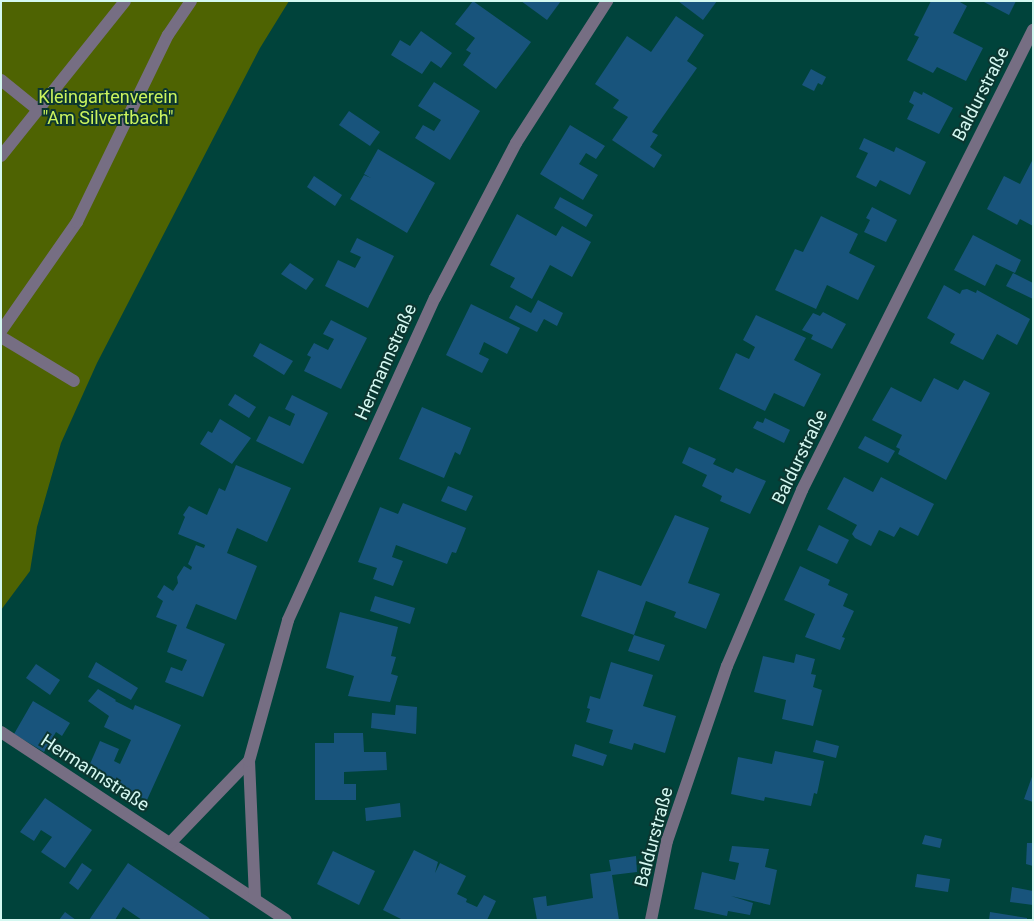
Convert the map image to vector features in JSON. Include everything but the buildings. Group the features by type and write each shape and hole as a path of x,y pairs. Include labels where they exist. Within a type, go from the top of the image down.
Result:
{"street":[{"path":"1,156 125,1"},
{"path":"1,331 77,222 168,34 191,1"},
{"name":"Hermannstraße","path":"255,898 250,762 288,620 435,298 516,143 607,1"},
{"name":"Baldurstraße","path":"651,920 667,841 727,666 798,499 1033,30"},
{"path":"1,80 38,110"},
{"path":"1,337 74,381"},
{"name":"Hermannstraße","path":"1,732 286,920"},
{"name":"Hermannstraße","path":"170,843 250,762"}],"green space":[{"name":"Kleingartenverein \"Am Silvertbach\"","path":"1,1 289,1 260,48 97,363 61,443 37,527 30,571 1,610"}]}
